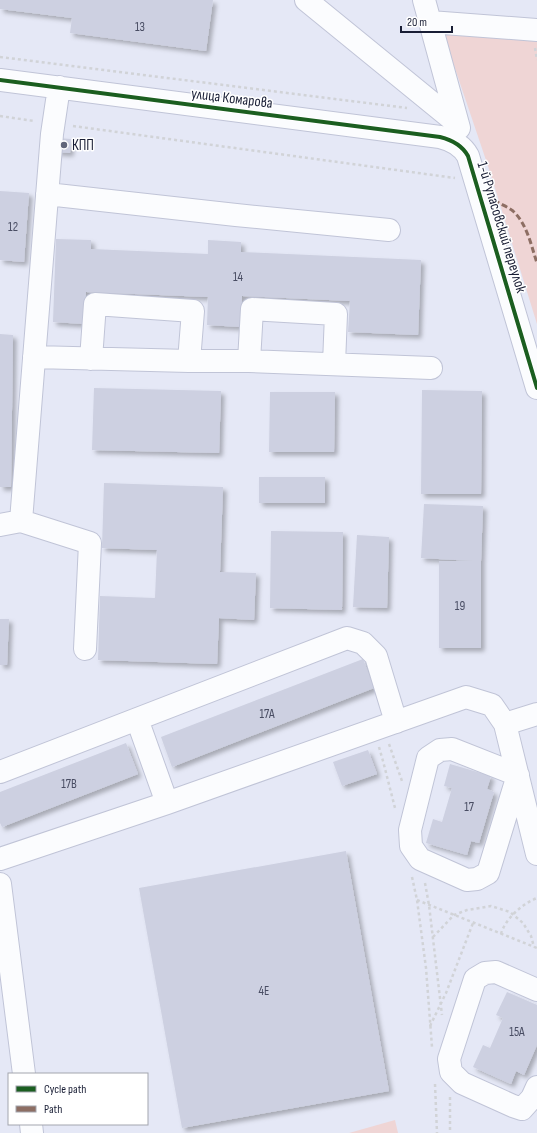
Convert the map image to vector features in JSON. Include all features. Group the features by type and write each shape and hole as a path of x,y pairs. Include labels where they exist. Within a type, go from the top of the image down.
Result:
{"street":[{"path":"306,0 458,124"},
{"path":"424,0 458,124 459,145"},
{"path":"430,22 537,30"},
{"name":"улица Комарова","path":"0,80 440,137 459,145"},
{"path":"59,87 47,194 34,357 10,523 90,543 85,649"},
{"name":"1-й Рупасовский переулок","path":"459,145 468,156 537,388"},
{"path":"47,194 389,230"},
{"path":"91,359 94,304 193,311 189,362"},
{"path":"250,361 252,309 336,314 334,364"},
{"path":"34,357 189,362 250,361 431,368"},
{"path":"0,772 347,638 363,643 376,656 384,726"},
{"path":"0,859 167,803 466,697 492,705 505,724 537,854"},
{"path":"505,724 537,714"},
{"path":"137,719 167,803"},
{"path":"452,749 518,775 488,873 477,878 467,880 416,866 411,846 410,830 428,758 440,750 452,749"},
{"path":"0,884 24,1073"},
{"path":"537,990 496,972 485,973 475,979 449,1059 451,1072 462,1083 522,1109 532,1098 537,1087"}],"path":[{"path":"0,57 413,109 429,100"},
{"path":"0,116 461,179"},
{"path":"384,726 403,788"},
{"path":"384,726 383,761 396,813"},
{"path":"416,866 417,900 426,968 432,1048"},
{"path":"416,866 429,905 443,1020"},
{"path":"501,934 512,914 537,898"},
{"path":"417,900 536,948"},
{"path":"433,938 454,915 467,910 491,906 510,912 523,923 536,948"},
{"path":"430,1026 446,993 473,923"},
{"path":"434,1078 437,1133"},
{"path":"450,1090 450,1133"}],"shaded area":[{"path":"443,33 537,39 537,324 490,172"},
{"path":"395,1120 398,1133 349,1133"}],"building":[{"path":"0,0 213,0 206,51 70,33 72,18 0,9"},
{"name":"КПП","path":"57,138 71,139 70,153 56,152"},
{"path":"0,191 29,193 24,262 0,260"},
{"path":"56,239 91,240 91,249 208,254 208,240 241,242 241,252 421,260 418,335 348,332 350,301 242,296 241,327 207,325 208,297 86,292 84,324 53,322"},
{"path":"0,334 13,335 11,487 0,487"},
{"path":"94,388 221,391 219,453 92,450"},
{"path":"422,390 482,391 481,494 421,494"},
{"path":"270,392 335,392 334,452 269,452"},
{"path":"259,477 325,477 325,503 259,503"},
{"path":"104,483 223,487 220,572 256,573 254,620 219,618 217,664 98,660 100,596 155,598 157,550 102,548"},
{"path":"424,504 483,506 481,561 481,648 439,648 439,561 473,561 421,558"},
{"path":"271,531 343,532 342,610 270,608"},
{"path":"357,535 389,537 387,608 353,607"},
{"path":"0,619 9,619 7,665 0,665"},
{"path":"363,659 374,688 172,767 161,737"},
{"path":"126,743 138,774 2,827 0,823 0,792"},
{"path":"368,750 377,774 342,786 333,762"},
{"path":"450,764 491,776 487,789 494,792 479,843 471,841 467,855 426,843 433,819 442,822 452,788 444,786"},
{"path":"346,851 389,1091 182,1128 139,888"},
{"path":"507,992 537,1005 537,1045 524,1075 516,1071 511,1084 473,1067 483,1045 490,1048 503,1018 496,1015"}],"marked path":[{"path":"494,200 509,208 518,216 528,235 537,263"}],"cycle path":[{"path":"0,80 440,137 456,144 463,149 468,156 537,388"}],"place":[{"name":"КПП","path":"64,145"}]}
